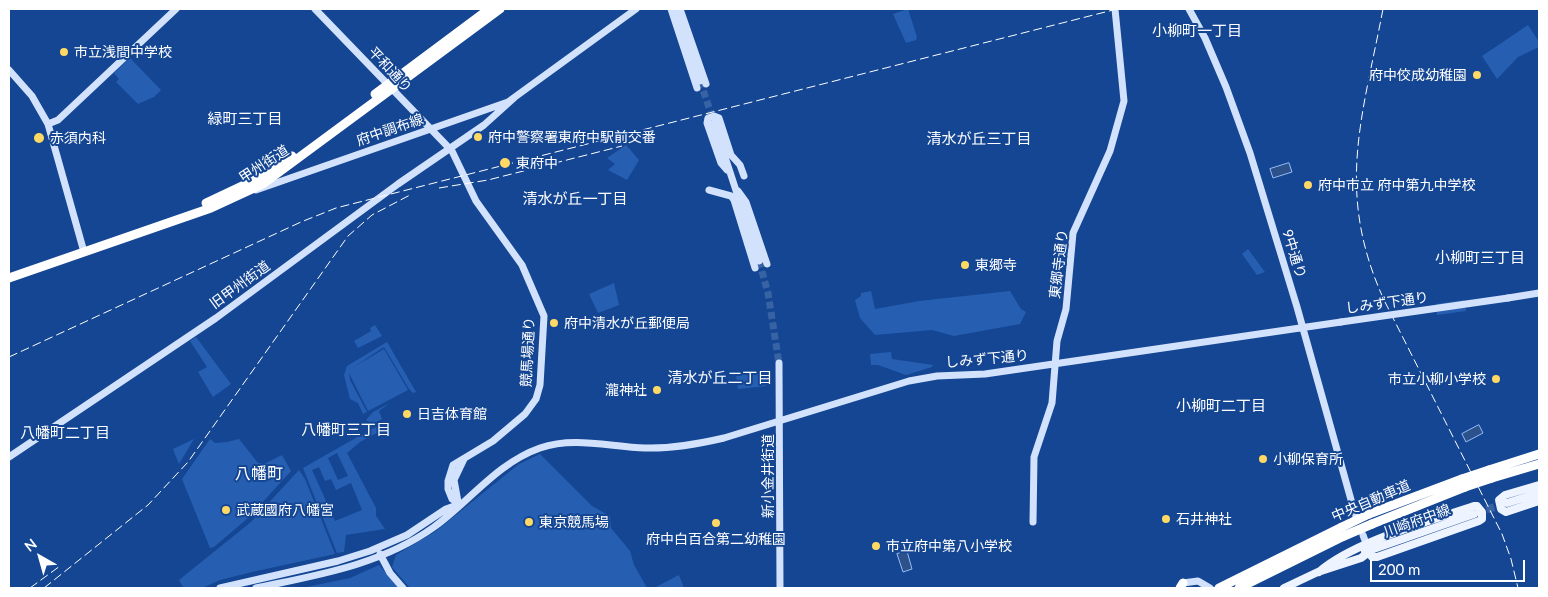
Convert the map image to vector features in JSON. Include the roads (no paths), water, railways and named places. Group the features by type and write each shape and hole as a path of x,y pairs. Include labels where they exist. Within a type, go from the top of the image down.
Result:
{"highway":[{"name":"甲州街道","path":"9,273 211,208 250,191 290,169 389,87 489,9"},
{"name":"甲州街道","path":"9,278 209,202 270,172 500,9"},
{"name":"中央自動車道","path":"1220,588 1370,514 1490,474 1539,454"},
{"name":"中央自動車道","path":"1490,474 1539,464"},
{"name":"中央自動車道","path":"1239,588 1344,536 1463,483"}],"main road":[{"path":"1539,485 1505,495 1498,503 1500,509 1506,512 1539,501"},
{"path":"1506,503 1539,493"},
{"path":"1284,588 1319,572 1331,562 1368,549 1402,530 1474,506 1477,506 1482,512 1482,519 1479,521 1377,558 1372,557 1368,549"},
{"name":"川崎府中線","path":"1368,549 1474,514"}],"street":[{"path":"48,124 58,120 176,9"},
{"name":"平和通り","path":"315,9 449,148"},
{"path":"480,126 486,110 514,98 636,9"},
{"path":"670,9 701,84"},
{"path":"676,9 701,84"},
{"path":"680,9 701,84"},
{"name":"9中通り","path":"1189,9 1205,38 1226,87 1250,153 1303,328 1355,514"},
{"name":"東郷寺通り","path":"1033,522 1034,457 1052,403 1057,341 1066,309 1073,233 1110,151 1124,101 1115,12"},
{"path":"9,70 36,100 48,124 84,249"},
{"name":"旧甲州街道","path":"9,457 183,341 480,126 514,98"},
{"name":"府中調布線","path":"250,191 262,189 486,110"},
{"path":"731,174 721,163 706,123 710,117 719,118 731,154 740,166 744,176"},
{"path":"710,190 731,196 734,200 760,264 714,123"},
{"name":"競馬場通り","path":"449,148 476,201 522,265 544,320 540,385 536,399 525,414 493,441 453,464 448,481 452,499 459,503"},
{"path":"270,172 290,169 303,174"},
{"name":"しみず下通り","path":"459,503 515,460 548,445 573,442 645,448 683,446 724,438 927,377 985,374 1539,294"},
{"name":"新小金井街道","path":"779,363 780,588"},
{"path":"256,588 327,573 381,556 412,542 435,526 459,503"},
{"path":"220,588 338,561 378,548 400,538 459,503"},
{"path":"400,538 400,542 404,542 435,526"},
{"path":"1363,535 1368,549"},
{"path":"378,548 390,573 403,588"},
{"path":"1181,586 1198,581 1210,588"}],"tunnel":[{"path":"700,81 714,122"},
{"path":"759,261 768,293 779,363"},
{"path":"1475,513 1505,504"}],"railway":[{"path":"9,357 301,222 336,208 1117,9"},
{"path":"1383,9 1367,86 1357,155 1360,224 1369,261 1384,300 1502,534 1511,559 1518,588"},
{"path":"439,188 488,180 622,146"},
{"path":"44,588 148,505 188,462 348,236 372,215 410,195"},
{"path":"30,588 60,566"}],"place":[{"name":"市立浅間中学校","path":"64,52"},
{"name":"府中佼成幼稚園","path":"1477,75"},
{"name":"府中警察署東府中駅前交番","path":"478,137"},
{"name":"赤須内科","path":"39,138"},
{"name":"東府中","path":"505,163"},
{"name":"府中市立 府中第九中学校","path":"1308,185"},
{"name":"東郷寺","path":"965,265"},
{"name":"府中清水が丘郵便局","path":"554,323"},
{"name":"市立小柳小学校","path":"1496,379"},
{"name":"瀧神社","path":"657,390"},
{"name":"日吉体育館","path":"407,414"},
{"name":"小柳保育所","path":"1263,459"},
{"name":"武蔵國府八幡宮","path":"226,510"},
{"name":"石井神社","path":"1166,519"},
{"name":"東京競馬場","path":"529,522"},
{"name":"府中白百合第二幼稚園","path":"716,523"},
{"name":"市立府中第八小学校","path":"876,546"}],"district":[{"name":"小柳町一丁目","path":"1197,31"},
{"name":"緑町三丁目","path":"245,119"},
{"name":"清水が丘三丁目","path":"979,139"},
{"name":"清水が丘一丁目","path":"575,199"},
{"name":"小柳町三丁目","path":"1480,258"},
{"name":"清水が丘二丁目","path":"720,378"},
{"name":"小柳町二丁目","path":"1221,406"},
{"name":"八幡町三丁目","path":"346,430"},
{"name":"八幡町二丁目","path":"65,433"},
{"name":"八幡町","path":"259,474"}]}
